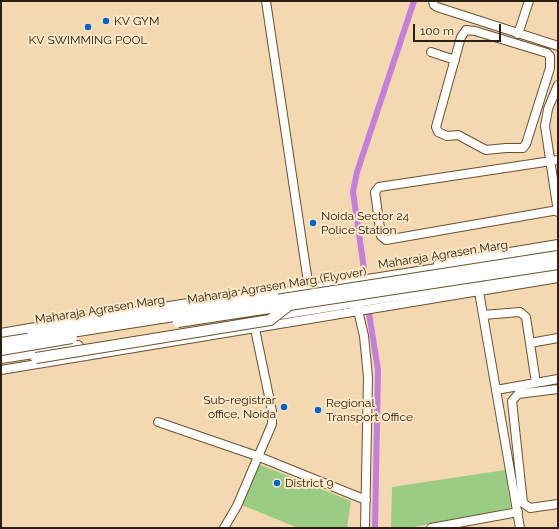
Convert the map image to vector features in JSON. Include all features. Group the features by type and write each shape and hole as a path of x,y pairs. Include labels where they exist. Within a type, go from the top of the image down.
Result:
{"main road":[{"name":"Maharaja Agrasen Marg","path":"1,339 558,250"},
{"path":"517,256 521,276"},
{"name":"Maharaja Agrasen Marg (Flyover)","path":"1,350 558,256"},
{"name":"Maharaja Agrasen Marg (Flyover)","path":"1,343 558,264"},
{"path":"1,358 254,324 358,305 381,298 478,287 521,276 558,270"},
{"path":"1,334 252,294 289,301"},
{"path":"1,364 270,320 289,301"},
{"path":"45,332 49,351"}],"street":[{"path":"266,1 309,289"},
{"path":"433,1 434,5 437,7 558,46"},
{"path":"518,34 529,1"},
{"path":"466,30 547,53 550,56 550,68 526,144 523,148 486,150 458,135 446,136 438,132 436,127 455,60 461,37 466,30"},
{"path":"431,52 455,60"},
{"path":"558,85 548,110 545,126 549,161 558,211 386,240 381,236 375,192 379,187 549,161 558,160"},
{"path":"537,107 548,110"},
{"path":"389,276 399,270 558,244"},
{"path":"365,528 368,378 364,336 358,305 478,287 558,278"},
{"path":"478,287 520,528"},
{"path":"483,315 524,313 526,317 536,383"},
{"path":"1,370 254,324 272,411 272,424 269,435 257,456 242,494 224,528"},
{"path":"530,343 558,338"},
{"path":"496,390 558,380"},
{"path":"558,389 518,394 512,401 524,503 530,508 558,504"},
{"path":"158,422 257,456 366,500"},
{"path":"431,528 518,512"}],"green space":[{"name":"District 9","path":"258,464 351,501 347,528 298,528 242,505"},
{"path":"505,470 511,508 409,528 391,528 392,487"}],"waterway":[{"path":"366,283 353,192 357,172 414,1"},
{"path":"369,313 378,370 375,528"}],"place":[{"name":"KV GYM","path":"106,21"},
{"name":"KV SWIMMING POOL","path":"88,27"},
{"name":"Noida Sector 24 Police Station","path":"313,223"},
{"name":"Sub-registrar office, Noida","path":"284,407"},
{"name":"Regional Transport Office","path":"318,410"},
{"name":"District 9","path":"277,483"}]}
